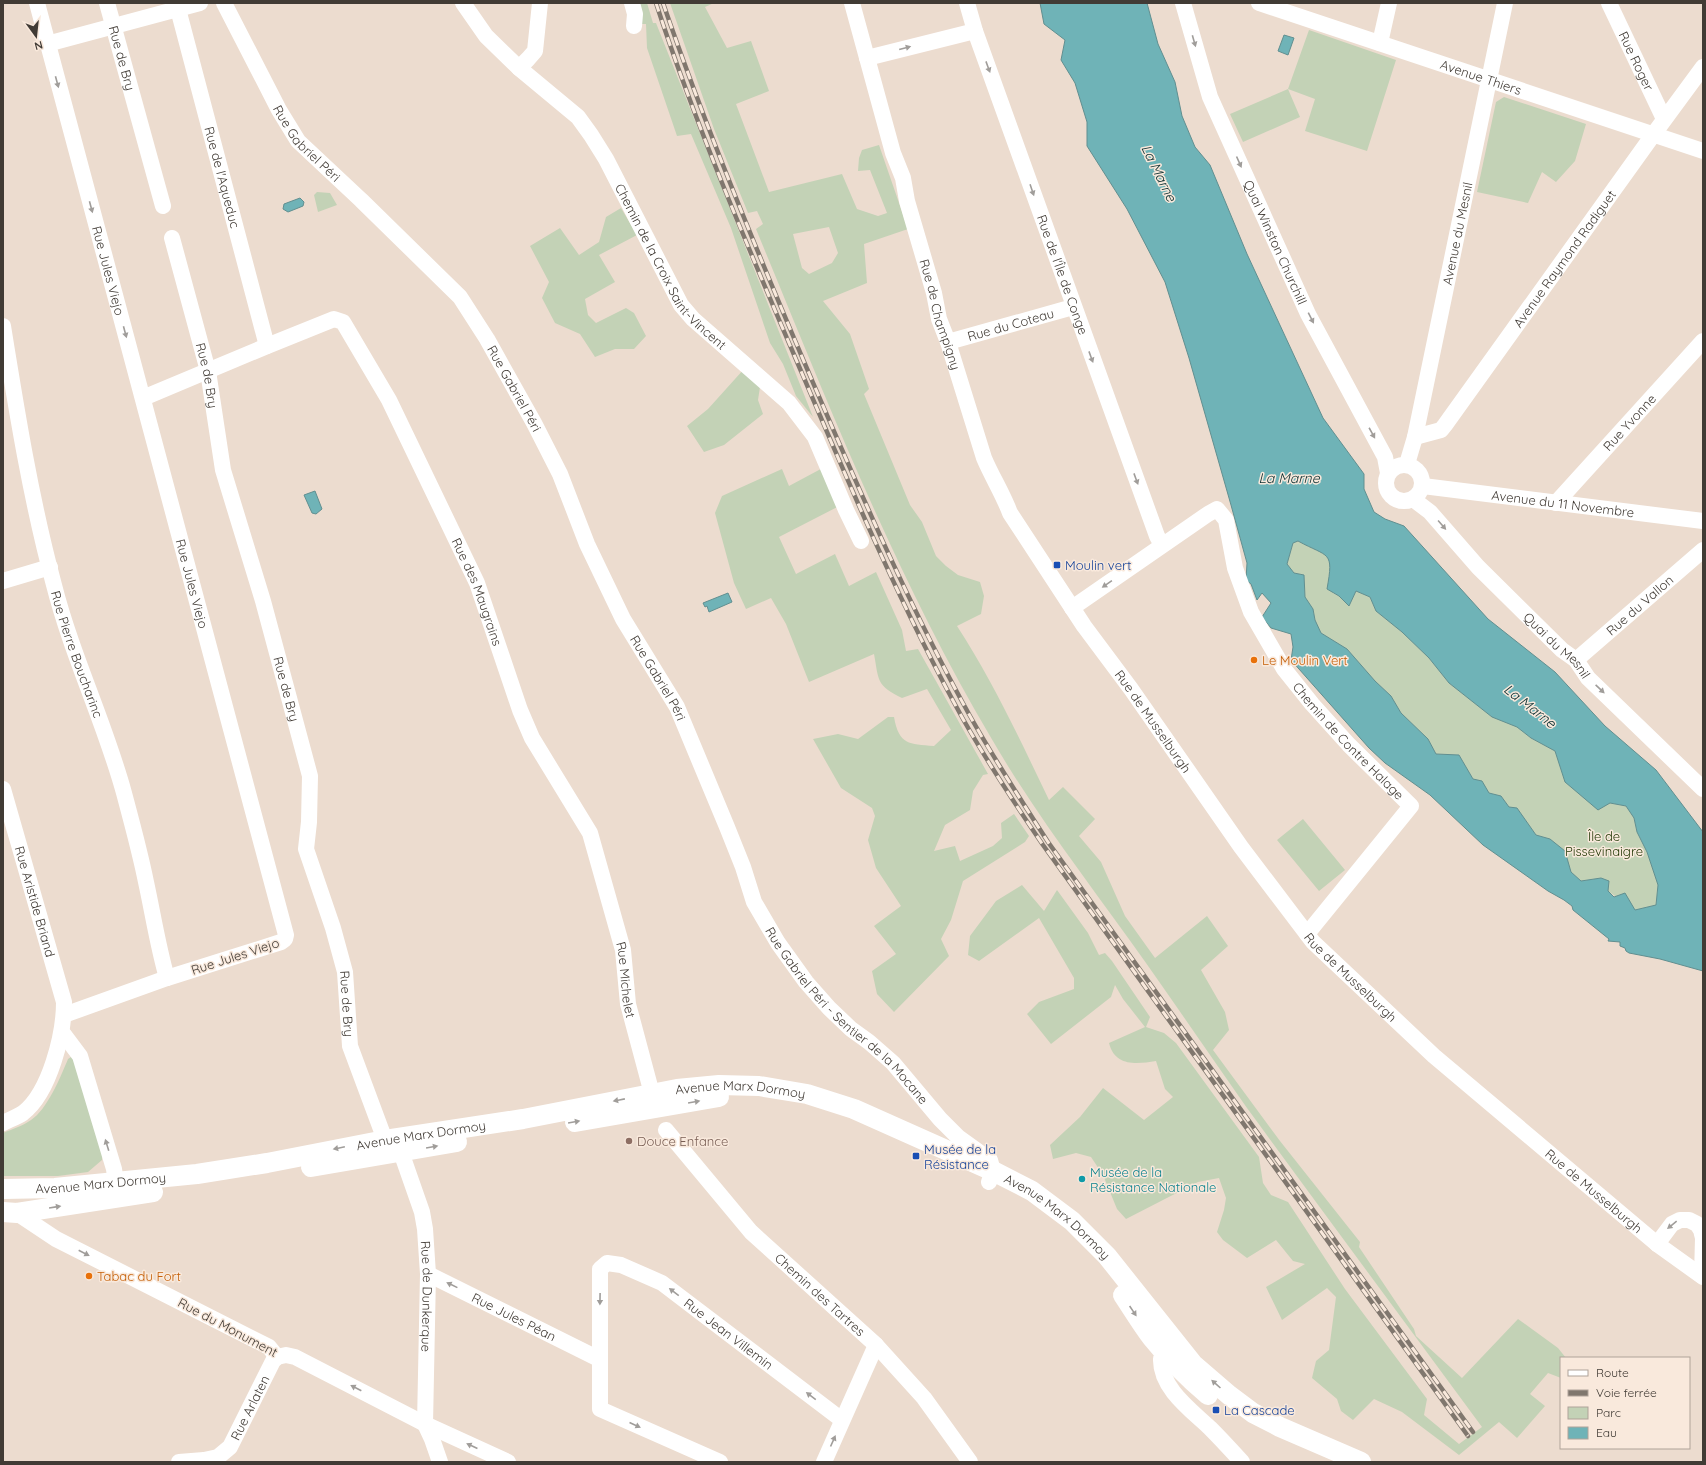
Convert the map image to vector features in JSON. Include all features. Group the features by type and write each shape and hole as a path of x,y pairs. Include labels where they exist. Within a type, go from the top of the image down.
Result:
{"main road":[{"name":"Avenue Marx Dormoy","path":"10,1213 401,1152 654,1101 677,1089 719,1085 759,1086 807,1094 854,1109 991,1176 1032,1191 1072,1220 1107,1256 1172,1350 1183,1374 1231,1412 1281,1440 1331,1462"},
{"name":"Avenue Marx Dormoy","path":"3,1189 55,1188 197,1174 268,1163 385,1140 654,1101"},
{"name":"Avenue Marx Dormoy","path":"1172,1350 1194,1364 1229,1395 1253,1413 1280,1427 1361,1462"}],"street":[{"name":"Rue Jules Viejo","path":"36,3 286,934 285,939 281,942 167,978 64,1015"},
{"name":"Rue de Bry","path":"107,3 163,206"},
{"path":"47,44 200,3"},
{"name":"Rue Gabriel Péri","path":"224,3 264,82 298,141 361,200 460,297 487,339 534,423 560,474 587,544 623,619 676,707 727,827"},
{"name":"Chemin de la Croix Saint-Vincent","path":"464,3 486,36 518,68 578,117 592,135 606,159 681,305 692,319 789,403 815,437 861,541"},
{"path":"518,68 535,51 540,3"},
{"path":"632,3 636,14 634,26"},
{"name":"Rue de Champigny","path":"852,3 893,153 903,178 907,201 934,293 939,319 948,342 973,426 992,476 1010,513 1072,608"},
{"name":"Rue de l'Île de Conge","path":"967,3 975,31 1073,307 1157,536 1162,545"},
{"name":"Quai Winston Churchill","path":"1183,3 1210,97 1308,314 1385,457 1388,473"},
{"name":"Avenue Thiers","path":"1259,3 1703,151"},
{"path":"1380,43 1389,3"},
{"name":"Avenue du Mesnil","path":"1407,464 1415,437 1505,3"},
{"name":"Rue Roger","path":"1609,3 1664,119"},
{"name":"Rue de l'Aqueduc","path":"178,9 267,346"},
{"path":"867,58 975,31"},
{"name":"Avenue Raymond Radiguet","path":"1415,437 1441,430 1445,425 1703,66"},
{"name":"Rue de Bry","path":"172,238 208,371 223,470 263,601 310,776 309,822 306,849 333,928 345,972 350,1046 385,1140"},
{"name":"Rue du Coteau","path":"948,342 1073,307"},
{"name":"Rue des Maugrains","path":"267,346 334,320 343,322 389,400 477,583 520,710 532,738 590,833 600,866"},
{"name":"Rue Pierre Boucharinc","path":"3,326 29,480 50,567 67,628 104,729 124,793 146,880 156,933 167,978"},
{"name":"Rue Yvonne","path":"1556,503 1703,341"},
{"path":"143,398 267,346"},
{"path":"1407,464 1418,470 1421,474 1423,486 1414,499 1402,501 1391,496 1386,485 1388,473 1396,466 1407,464"},
{"name":"Avenue du 11 Novembre","path":"1423,486 1703,521"},
{"name":"Quai du Mesnil","path":"1414,499 1430,512 1478,567 1562,650 1576,660 1588,678 1703,789"},
{"name":"Chemin de Contre Halage","path":"1162,545 1217,509 1226,520 1237,576 1251,612 1284,669 1308,700 1349,745 1411,806 1307,934"},
{"path":"1072,608 1162,545"},
{"name":"Rue du Vallon","path":"1576,660 1703,550"},
{"path":"3,581 50,567"},
{"name":"Rue de Musselburgh","path":"1072,608 1241,847 1307,934 1434,1056 1657,1244 1702,1277"},
{"name":"Rue Aristide Briand","path":"3,789 64,1002 62,1032 56,1056 41,1090 32,1104 22,1113 3,1123"},
{"name":"Rue Gabriel Péri - Sentier de la Mocane","path":"727,827 754,902 778,943 806,982 829,1008 851,1029 869,1042 893,1063 940,1119 958,1137 990,1160 991,1176"},
{"name":"Rue Michelet","path":"600,866 624,950 628,1004 654,1101"},
{"path":"62,1032 80,1056 114,1169 116,1183"},
{"name":"Chemin des Tartres","path":"666,1130 752,1232 876,1345 924,1398 965,1459"},
{"path":"385,1140 401,1152"},
{"name":"Rue de Dunkerque","path":"401,1152 422,1212 425,1229 428,1274 425,1424 440,1462"},
{"name":"Rue du Monument","path":"10,1213 38,1227 56,1239 269,1347 277,1357 286,1355 295,1357 425,1424 508,1462"},
{"path":"1657,1244 1672,1224 1680,1220 1689,1220 1696,1224 1701,1230 1703,1238 1702,1277"},
{"name":"Rue Jean Villemin","path":"599,1359 600,1269 607,1263 621,1265 662,1283 842,1420"},
{"name":"Rue Jules Péan","path":"428,1274 599,1359"},
{"path":"824,1462 876,1345"},
{"path":"1172,1350 1161,1359 1161,1367 1174,1395 1242,1462"},
{"name":"Rue Arlaten","path":"179,1462 218,1457 230,1447 273,1361 277,1357"},
{"path":"599,1359 600,1409 720,1462"}],"green space":[{"path":"633,3 647,3 653,23 656,23 813,417 796,396 783,364 770,343 731,228 691,134 677,136 647,48 646,24 642,24 637,20"},
{"path":"670,3 714,3 705,7 727,48 751,41 769,91 736,104 769,192 842,174 857,209 878,216 887,213 870,170 858,171 859,158 862,150 879,145 908,229 864,244 867,283 823,301 850,334 869,389 864,394 910,505 922,522 936,556 958,575 980,582 984,596 981,614 957,626 995,690 1049,800 1063,787 1095,819 1079,836 1101,862 1125,916 1155,958 1207,916 1228,946 1201,970 1225,1012 1229,1030 1213,1050 1280,1141 1360,1242 1359,1247 1414,1329 1416,1336 1462,1378 1518,1319 1558,1348 1565,1357 1560,1357 1560,1378 1548,1373 1530,1394 1545,1406 1517,1438 1499,1422 1459,1455 1402,1412 1374,1399 1353,1420 1341,1411 1337,1399 1312,1378 1316,1361 1329,1350 1336,1297 1327,1288 1282,1320 1266,1287 1305,1264 1293,1261 1276,1240 1247,1258 1223,1240 1217,1232 1226,1198 1219,1178 1198,1182 1126,1219 1117,1209 1103,1175 1091,1157 1076,1153 1053,1159 1050,1145 1080,1117 1103,1088 1144,1120 1173,1097 1165,1089 1156,1061 1141,1063 1128,1062 1121,1060 1112,1051 1109,1043 1145,1027 1123,999 1115,985 1111,997 1051,1044 1027,1014 1039,1002 1074,989 1074,978 1039,918 979,961 968,955 970,936 996,901 1022,885 1044,911 1057,890 1088,933 1099,955 1105,953 1112,961 1150,1017 1146,1027 1164,1033 1176,1043 1259,1157 1263,1183 1271,1195 1288,1202 1345,1289 1427,1399 1424,1415 1459,1444 1482,1427 1247,1108 1146,963 1065,851 1026,795 1008,766 956,675 923,613 893,550 836,423 756,229 763,224 757,211 748,213 714,129","holes":["829,227 838,253 832,263 809,274 802,268 793,234"]},
{"path":"1309,30 1396,60 1367,151 1305,131 1315,99 1288,89"},
{"path":"1288,89 1300,117 1243,142 1230,114"},
{"path":"1504,97 1586,124 1575,161 1556,182 1542,172 1528,203 1477,192 1496,102"},
{"path":"317,192 330,193 337,205 318,212 314,195"},
{"path":"621,208 637,235 599,255 615,282 585,299 588,315 596,323 626,308 634,313 646,336 634,349 615,349 595,357 580,334 555,323 542,298 549,282 530,246 560,228 579,255 599,242 606,217"},
{"path":"744,369 760,387 758,400 763,414 724,445 704,452 687,426 708,409"},
{"path":"832,463 849,501 779,537 796,574 835,554 849,586 876,572 902,630 906,651 918,649 988,774 983,775 973,791 970,810 945,825 934,851 955,846 960,861 993,846 1002,838 1001,823 1014,814 1029,836 1025,842 963,881 951,920 941,939 949,956 894,1012 877,994 872,971 896,954 874,926 901,906 876,868 868,840 875,816 872,808 841,788 813,739 838,734 858,739 888,717 894,717 896,726 902,738 918,745 934,746 951,730 927,689 902,698 887,689 880,681 878,676 874,654 809,682 786,624 771,598 746,609 734,583 715,513 722,496 782,469 789,486"},
{"name":"Île de Pissevinaigre","path":"1298,541 1326,555 1332,570 1333,593 1339,596 1349,606 1356,591 1370,597 1376,611 1402,632 1429,658 1449,683 1492,717 1517,727 1531,738 1555,751 1559,763 1610,803 1626,806 1634,818 1637,832 1647,852 1658,885 1656,905 1635,910 1608,891 1601,878 1581,881 1571,872 1564,851 1550,839 1536,835 1517,809 1509,807 1501,796 1489,793 1473,779 1459,755 1436,754 1428,739 1401,713 1391,696 1375,681 1347,649 1321,633 1315,620 1313,609 1305,597 1304,575 1294,573 1287,564 1293,543"},
{"path":"1303,819 1345,870 1319,891 1277,840"},
{"path":"71,1057 74,1058 103,1154 102,1160 88,1172 58,1176 3,1176 3,1133 25,1124 43,1109 68,1059"}],"water":[{"name":"La Marne","path":"1040,3 1147,3 1158,44 1175,82 1182,116 1195,147 1210,165 1247,254 1323,418 1364,474 1364,489 1374,512 1385,519 1404,526 1488,619 1555,672 1605,726 1656,770 1703,832 1703,971 1660,959 1629,953 1625,948 1620,946 1620,942 1608,941 1609,939 1573,910 1572,906 1483,845 1430,795 1385,763 1369,748 1291,660 1293,647 1291,634 1271,628 1262,617 1271,603 1262,593 1257,600 1251,584 1246,580 1247,563 1189,358 1165,282 1127,209 1087,146 1087,122 1075,83 1061,60 1065,40 1044,24","holes":["1298,541 1323,553 1327,557 1330,567 1327,589 1339,596 1349,606 1356,591 1370,597 1376,611 1402,632 1429,658 1449,683 1492,717 1517,727 1531,738 1555,751 1565,782 1598,810 1610,803 1626,806 1634,818 1637,832 1647,852 1658,885 1656,905 1635,910 1625,893 1614,897 1608,891 1609,881 1601,878 1581,881 1571,872 1565,851 1550,839 1536,835 1517,808 1509,807 1501,796 1489,793 1482,781 1473,779 1459,755 1436,754 1428,739 1401,713 1391,696 1375,681 1347,649 1321,633 1315,620 1313,609 1305,597 1304,575 1294,573 1287,564 1293,543"]},
{"path":"1284,35 1294,38 1288,55 1278,51"},
{"path":"300,198 304,202 303,206 288,212 283,209 284,204"},
{"path":"315,491 322,509 316,514 312,513 304,495"},
{"path":"728,593 732,602 709,612 707,606 705,607 703,603"}],"railway":[{"path":"656,3 671,49 705,140 760,275 836,454 876,544 918,632 963,719 1002,783 1043,845 1468,1436"},
{"path":"663,3 696,96 732,188 808,371 865,502 905,588 947,674 970,716 998,764 1048,842 1473,1432"}],"place":[{"name":"Moulin vert","path":"1057,565"},
{"name":"Le Moulin Vert","path":"1254,660"},
{"name":"Douce Enfance","path":"629,1141"},
{"name":"Musée de la Résistance","path":"916,1156"},
{"name":"Musée de la Résistance Nationale","path":"1082,1179"},
{"name":"Tabac du Fort","path":"89,1276"},
{"name":"La Cascade","path":"1216,1410"}]}
